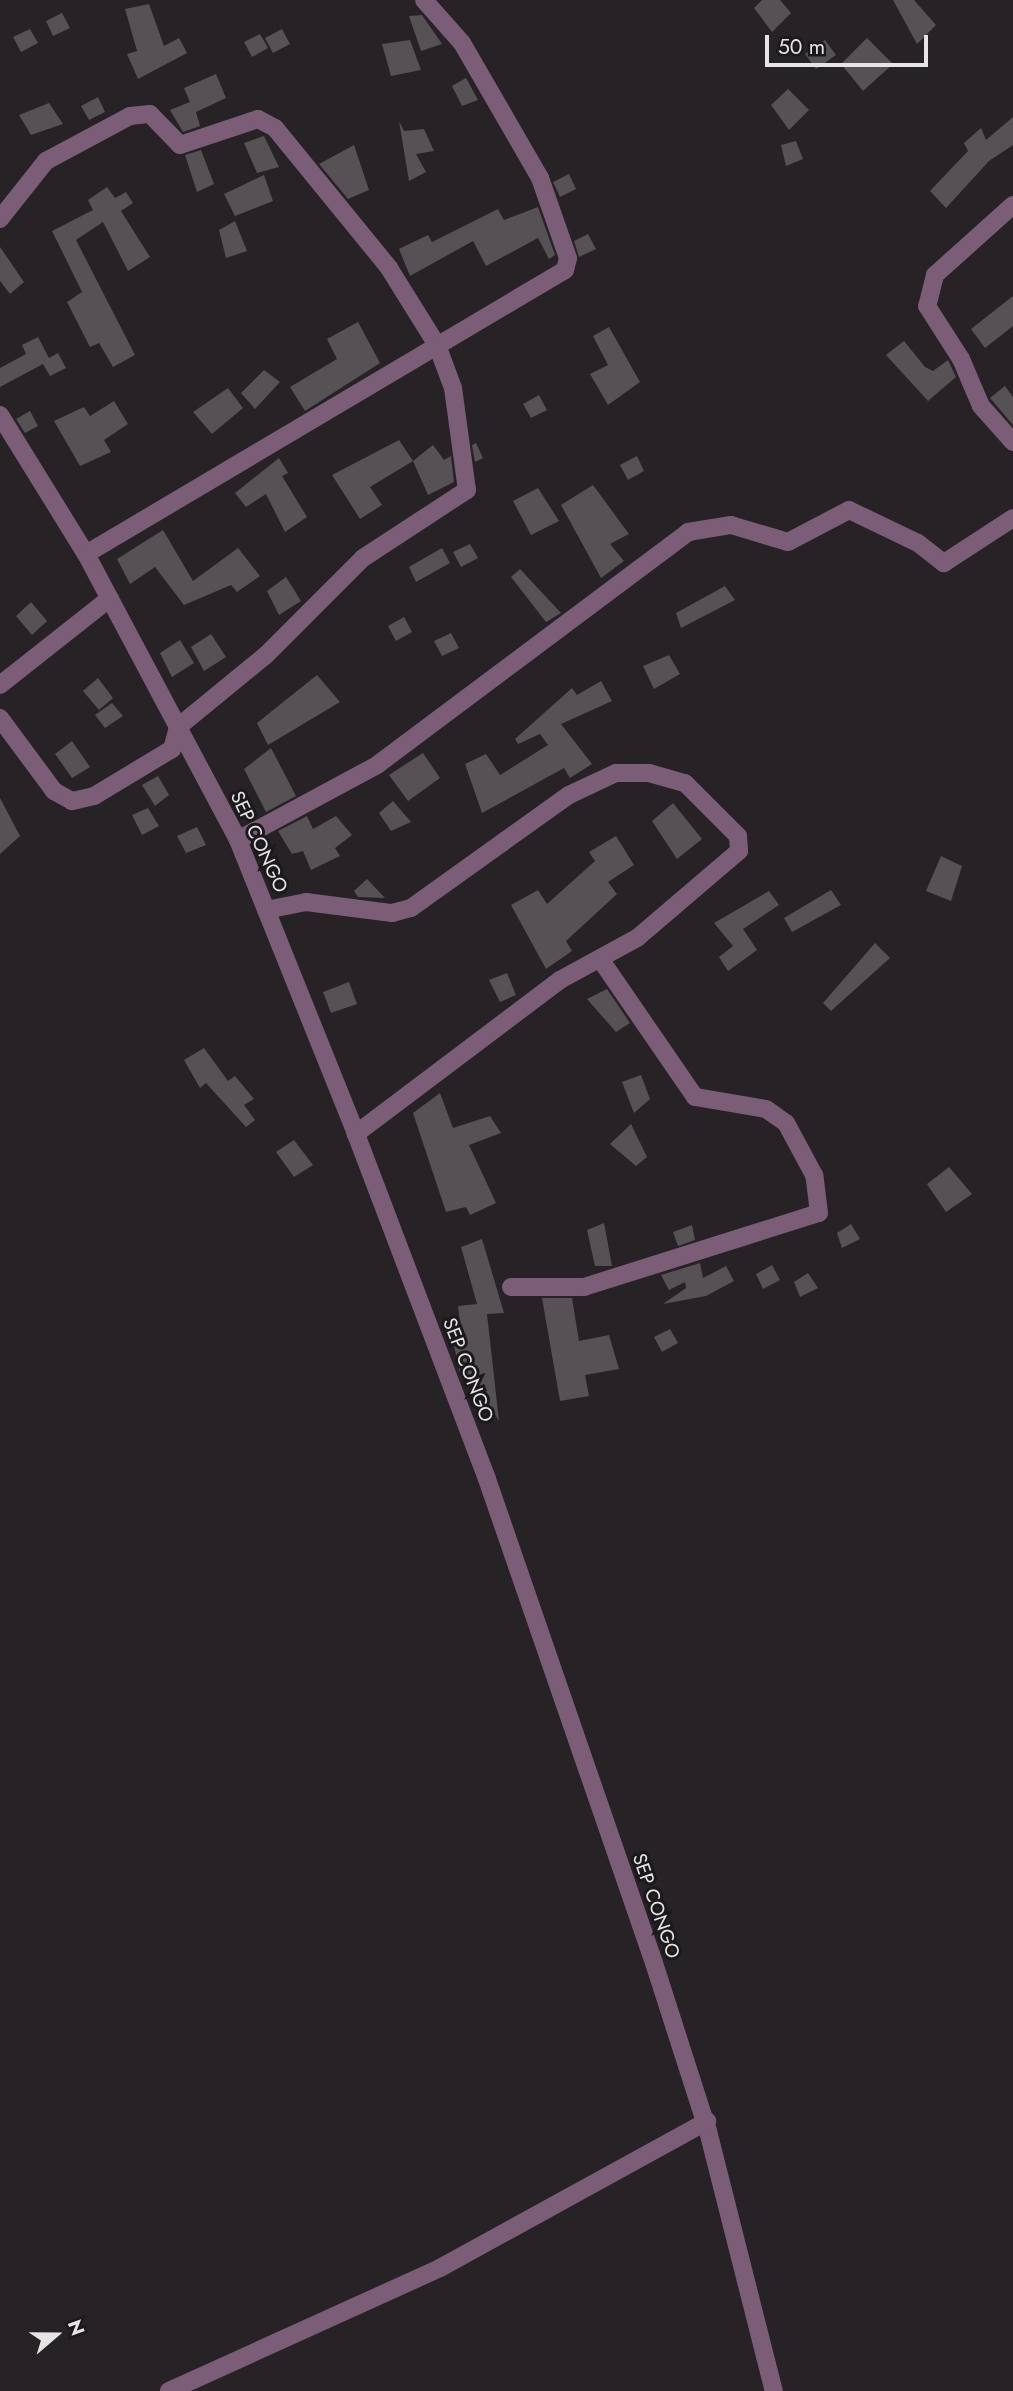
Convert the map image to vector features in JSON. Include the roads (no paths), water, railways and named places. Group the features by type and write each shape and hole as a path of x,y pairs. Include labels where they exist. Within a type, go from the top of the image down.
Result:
{"street":[{"path":"86,554 437,345 552,281 568,258 540,178 462,43 424,0"},
{"path":"0,219 46,161 107,125 150,114 180,145 258,119 291,145 389,268 437,345 453,388 467,490 363,558 266,655 178,727 172,749 160,759 94,796 72,801 38,777 0,718"},
{"path":"1013,205 935,275 927,306 961,359 981,406 1013,442"},
{"name":"SEP CONGO","path":"1,418 86,554 238,840 356,1134 546,1644 706,2122 774,2391"},
{"path":"238,840 377,765 688,532 732,525 788,542 849,510 918,543 944,563 1013,518"},
{"path":"0,684 110,598"},
{"path":"266,910 306,902 392,913 411,908 600,778 633,771 685,783 732,824 739,851 637,938 560,980 356,1134"},
{"path":"511,1287 584,1286 819,1213 814,1175 786,1122 766,1109 695,1097 601,960"},
{"path":"169,2391 440,2268 706,2122"}]}
